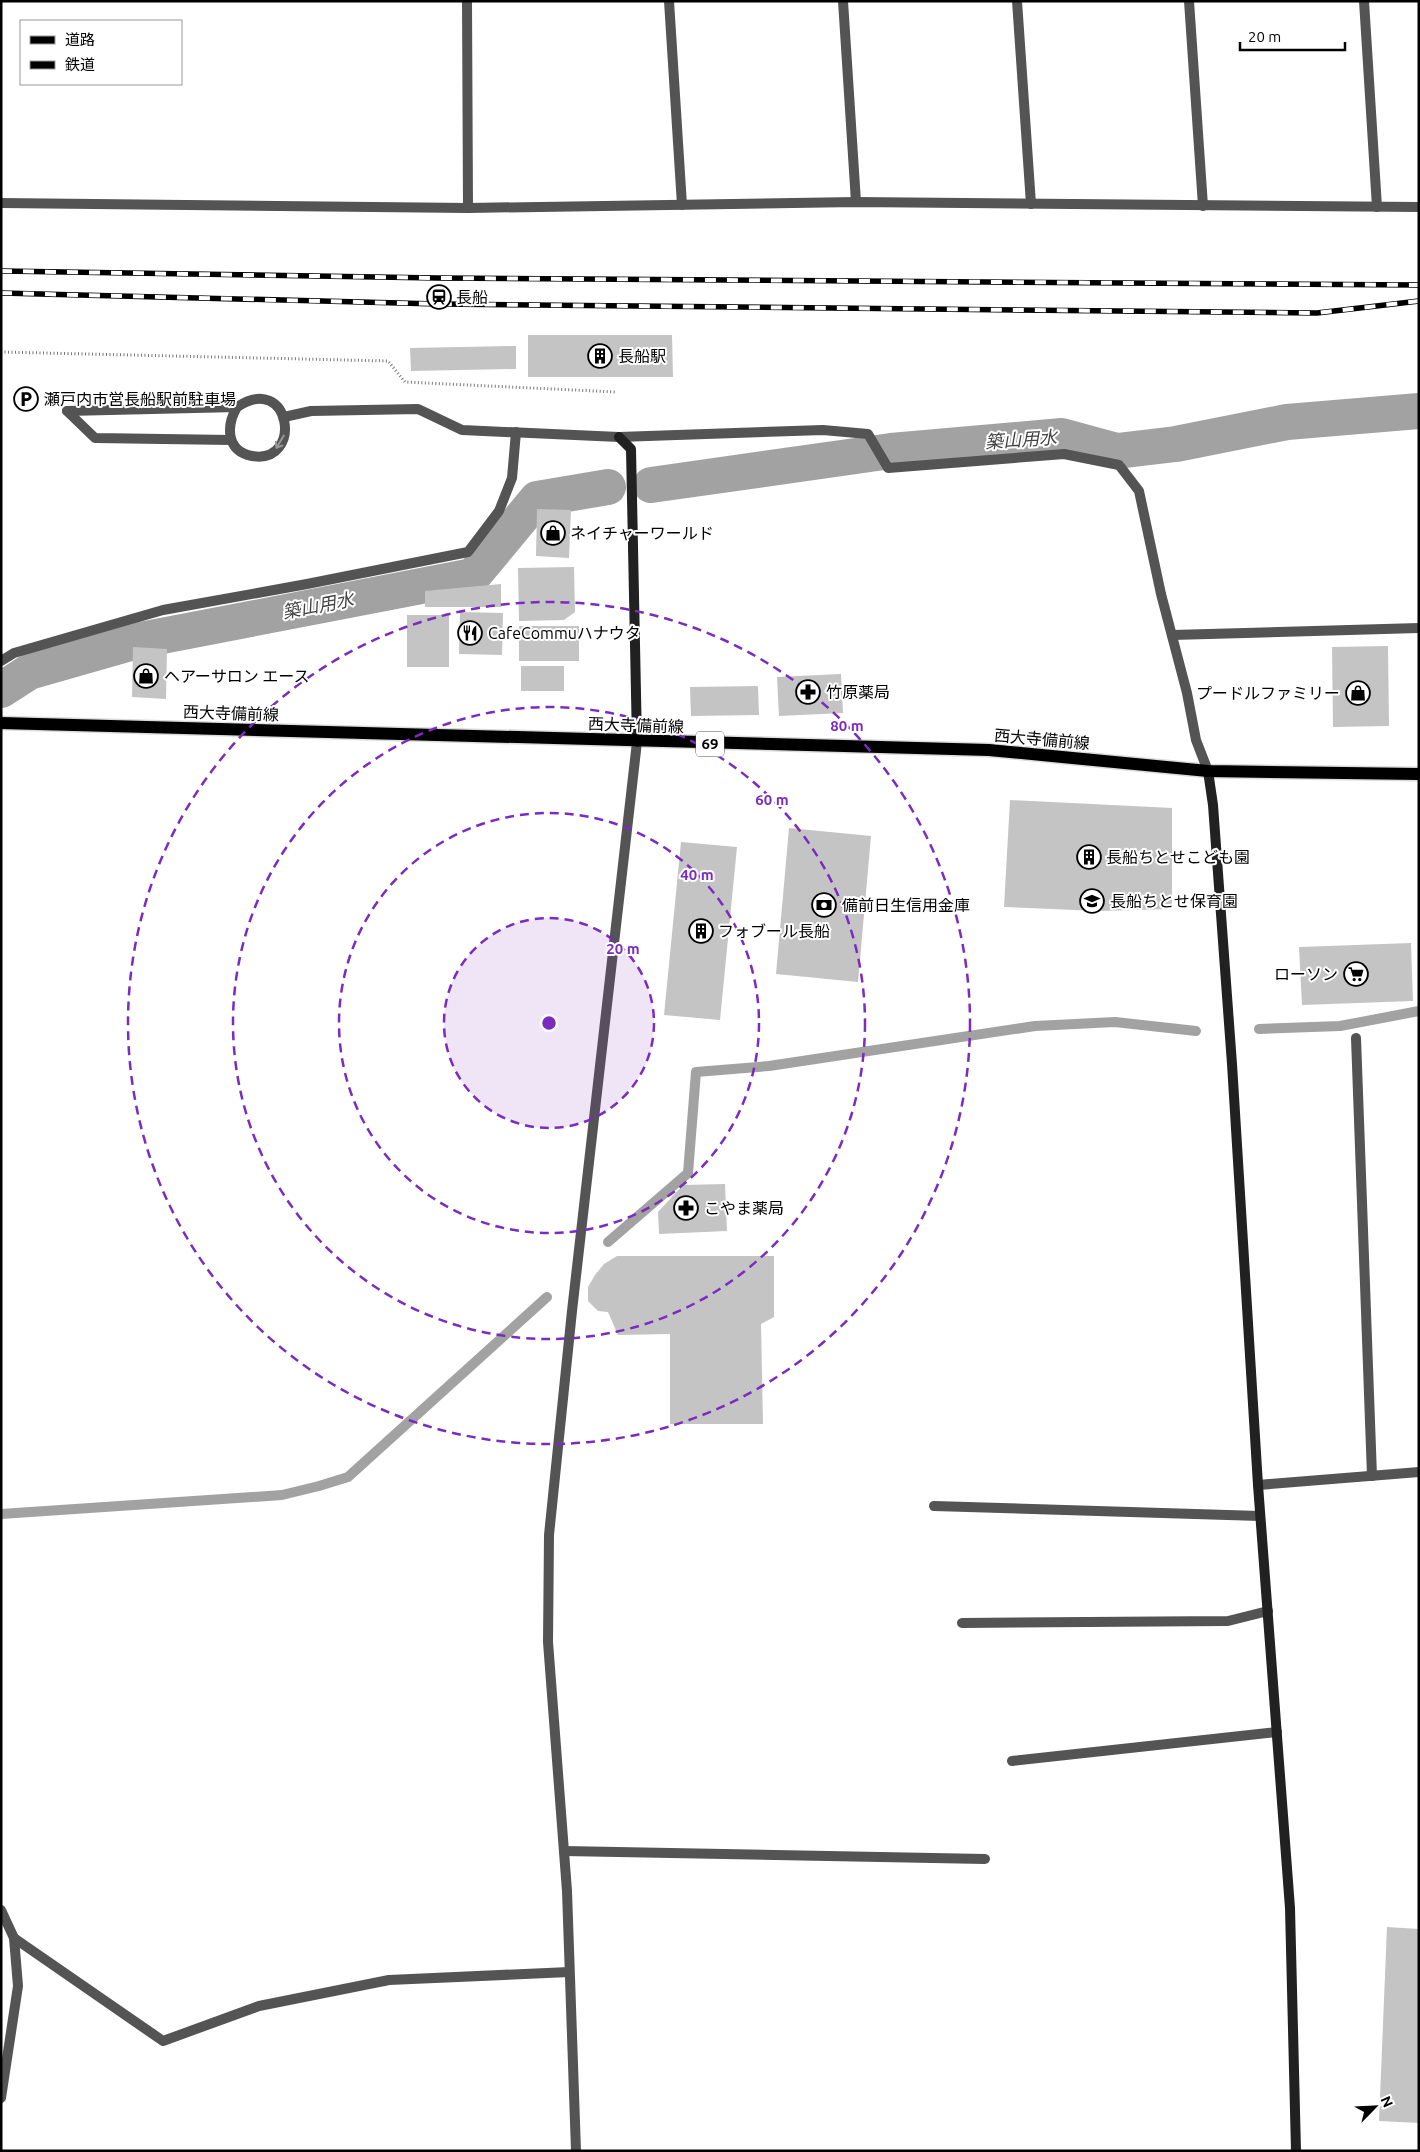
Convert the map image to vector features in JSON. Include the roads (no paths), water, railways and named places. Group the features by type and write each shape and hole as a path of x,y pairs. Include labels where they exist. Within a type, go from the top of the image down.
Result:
{"main road":[{"name":"西大寺備前線","path":"1,723 637,742 989,750 1208,771 1419,774"}],"street":[{"path":"467,1 468,208"},
{"path":"669,1 682,205"},
{"path":"843,1 856,202"},
{"path":"1017,1 1031,204"},
{"path":"1190,1 1203,206"},
{"path":"1364,1 1378,207"},
{"path":"1,203 468,208 856,202 1419,207"},
{"path":"263,400 278,407 284,417 286,428 284,438 279,447 270,454 260,457 249,456 239,450 232,440 228,429 231,417 237,407 246,401 263,400"},
{"path":"232,440 94,438 66,411 237,407"},
{"path":"284,417 311,411 418,409 462,430 619,437 823,430 868,434 888,468 1064,454 1119,466 1138,491 1187,693 1196,740 1208,771 1213,805 1232,1064 1260,1516 1290,1908 1296,2151"},
{"path":"1,662 14,653 164,610 468,552 499,511 512,478 516,432"},
{"path":"576,2151 564,1851 548,1642 548,1536 637,742 631,449 619,437"},
{"path":"1172,635 1419,628"},
{"path":"1356,1038 1372,1476"},
{"path":"1258,1485 1419,1472"},
{"path":"934,1506 1260,1516"},
{"path":"962,1623 1228,1622 1268,1611"},
{"path":"1012,1761 1277,1732"},
{"path":"564,1851 985,1859"},
{"path":"1,1910 14,1938 18,1986 1,2098"},
{"path":"14,1938 163,2041 259,2006 388,1980 570,1972"}],"waterway":[{"name":"築山用水","path":"651,485 891,451 1062,436 1117,451 1176,444 1287,422 1419,411"},
{"name":"築山用水","path":"1,690 29,672 141,640 473,576 537,499 608,487"},
{"path":"1259,1029 1340,1026 1419,1011"},
{"path":"608,1242 688,1173 696,1072 769,1066 1035,1026 1115,1022 1196,1031"},
{"path":"1,1514 282,1495 348,1477 547,1297"}],"railway":[{"path":"1,271 437,278 1419,285"},
{"path":"1,293 438,304 1317,313 1419,301"}],"place":[{"name":"長船","path":"439,297"},
{"name":"長船駅","path":"600,356"},
{"name":"瀬戸内市営長船駅前駐車場","path":"26,399"},
{"name":"ネイチャーワールド","path":"553,533"},
{"name":"CafeCommuハナウタ","path":"470,633"},
{"name":"ヘアーサロン エース","path":"146,676"},
{"name":"竹原薬局","path":"808,692"},
{"name":"プードルファミリー","path":"1358,693"},
{"name":"長船ちとせこども園","path":"1089,857"},
{"name":"長船ちとせ保育園","path":"1092,901"},
{"name":"備前日生信用金庫","path":"824,905"},
{"name":"フォブール長船","path":"701,931"},
{"name":"ローソン","path":"1356,974"},
{"name":"こやま薬局","path":"686,1208"}]}
